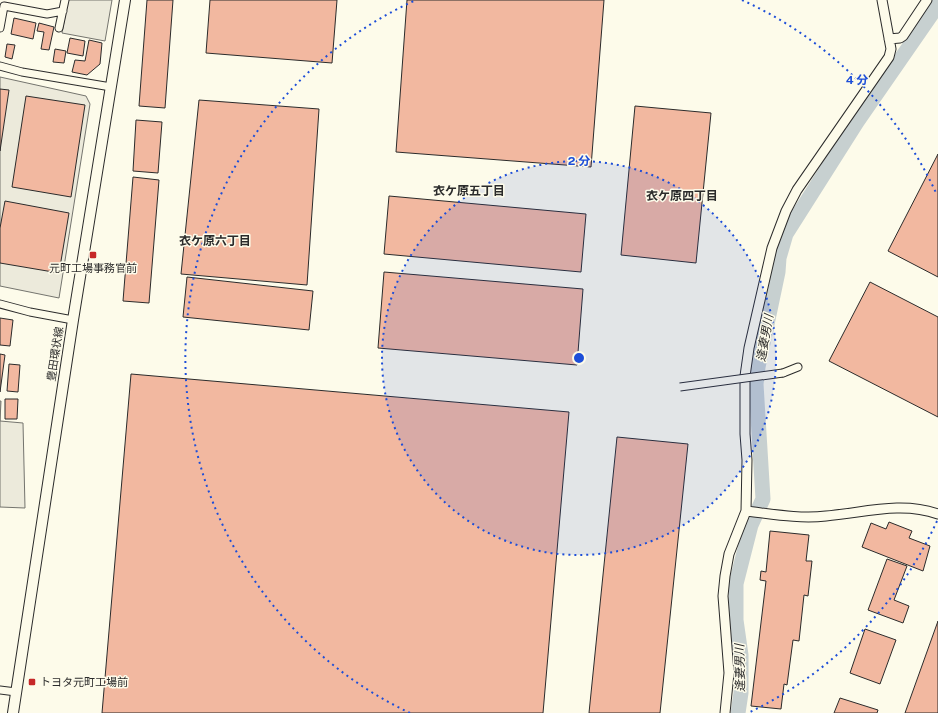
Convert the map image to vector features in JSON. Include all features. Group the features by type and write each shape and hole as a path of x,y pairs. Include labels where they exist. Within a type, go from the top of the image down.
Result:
{"main road":[{"name":"豊田環状線","path":"13,713 72,320 125,0"}],"street":[{"path":"59,28 65,0"},
{"path":"725,713 729,673 724,596 725,576 729,554 749,511 745,434 745,376 749,348 776,235 786,210 797,190 889,57 891,50 882,0"},
{"path":"889,40 903,36 927,0"},
{"path":"0,28 4,6 47,14 63,11"},
{"path":"0,66 22,72 111,87"},
{"path":"0,304 30,312 72,320"},
{"path":"680,387 783,374 798,367"},
{"path":"749,511 824,516 896,507 918,509 938,514"},
{"path":"0,690 16,692"}],"shaded area":[{"path":"68,0 112,0 105,41 62,33"},
{"path":"0,77 86,96 90,104 59,298 0,286"},
{"path":"0,421 23,423 25,508 0,507"}],"building":[{"path":"147,0 173,0 165,108 139,106"},
{"path":"210,0 337,0 332,63 206,53"},
{"path":"407,0 604,0 591,167 396,152"},
{"path":"14,18 36,23 33,39 11,34"},
{"path":"39,23 54,27 49,50 41,49 44,32 37,31"},
{"path":"70,38 85,41 83,56 67,53"},
{"path":"89,40 102,43 100,64 87,75 72,72 75,60 85,61"},
{"path":"7,44 15,45 12,59 5,57"},
{"path":"55,49 66,51 64,63 53,62"},
{"path":"0,89 9,90 0,151"},
{"path":"26,96 85,105 71,197 12,187"},
{"path":"199,100 319,109 307,285 181,274"},
{"path":"635,106 711,113 696,263 621,255"},
{"path":"136,120 162,122 158,173 133,171"},
{"path":"938,154 938,277 888,251"},
{"path":"133,177 159,180 149,303 123,301"},
{"path":"389,196 586,214 581,272 384,254"},
{"path":"5,201 69,213 59,273 0,263 0,228"},
{"path":"384,272 583,289 577,365 378,348"},
{"path":"187,277 313,291 309,330 183,317"},
{"path":"870,282 938,317 938,417 829,361"},
{"path":"0,318 13,320 10,346 0,345"},
{"path":"0,354 5,355 0,392"},
{"path":"9,364 20,365 18,392 7,391"},
{"path":"131,374 569,412 543,713 102,713"},
{"path":"5,399 18,399 17,419 5,419"},
{"path":"617,437 688,444 660,713 589,713"},
{"path":"889,522 912,531 909,538 930,546 923,571 862,547 871,523 886,529"},
{"path":"770,531 809,535 806,561 812,561 808,596 804,595 799,641 793,640 787,685 784,684 781,709 751,706 766,581 760,580 761,571 766,572"},
{"path":"887,559 907,566 894,600 909,606 903,623 868,610"},
{"path":"938,621 938,713 905,713"},
{"path":"865,629 896,640 880,684 850,673"},
{"path":"840,698 878,710 877,713 834,713"}],"waterway":[{"name":"逢妻男川","path":"738,713 741,693 741,655 736,620 736,584 751,525 763,499 756,384 758,367 778,272 779,258 786,234 857,122 938,5"}],"place":[{"name":"元町工場事務官前","path":"93,255"},
{"name":"トヨタ元町工場前","path":"32,682"}],"district":[{"name":"衣ケ原五丁目","path":"469,191"},
{"name":"衣ケ原四丁目","path":"682,196"},
{"name":"衣ケ原六丁目","path":"215,241"}]}
